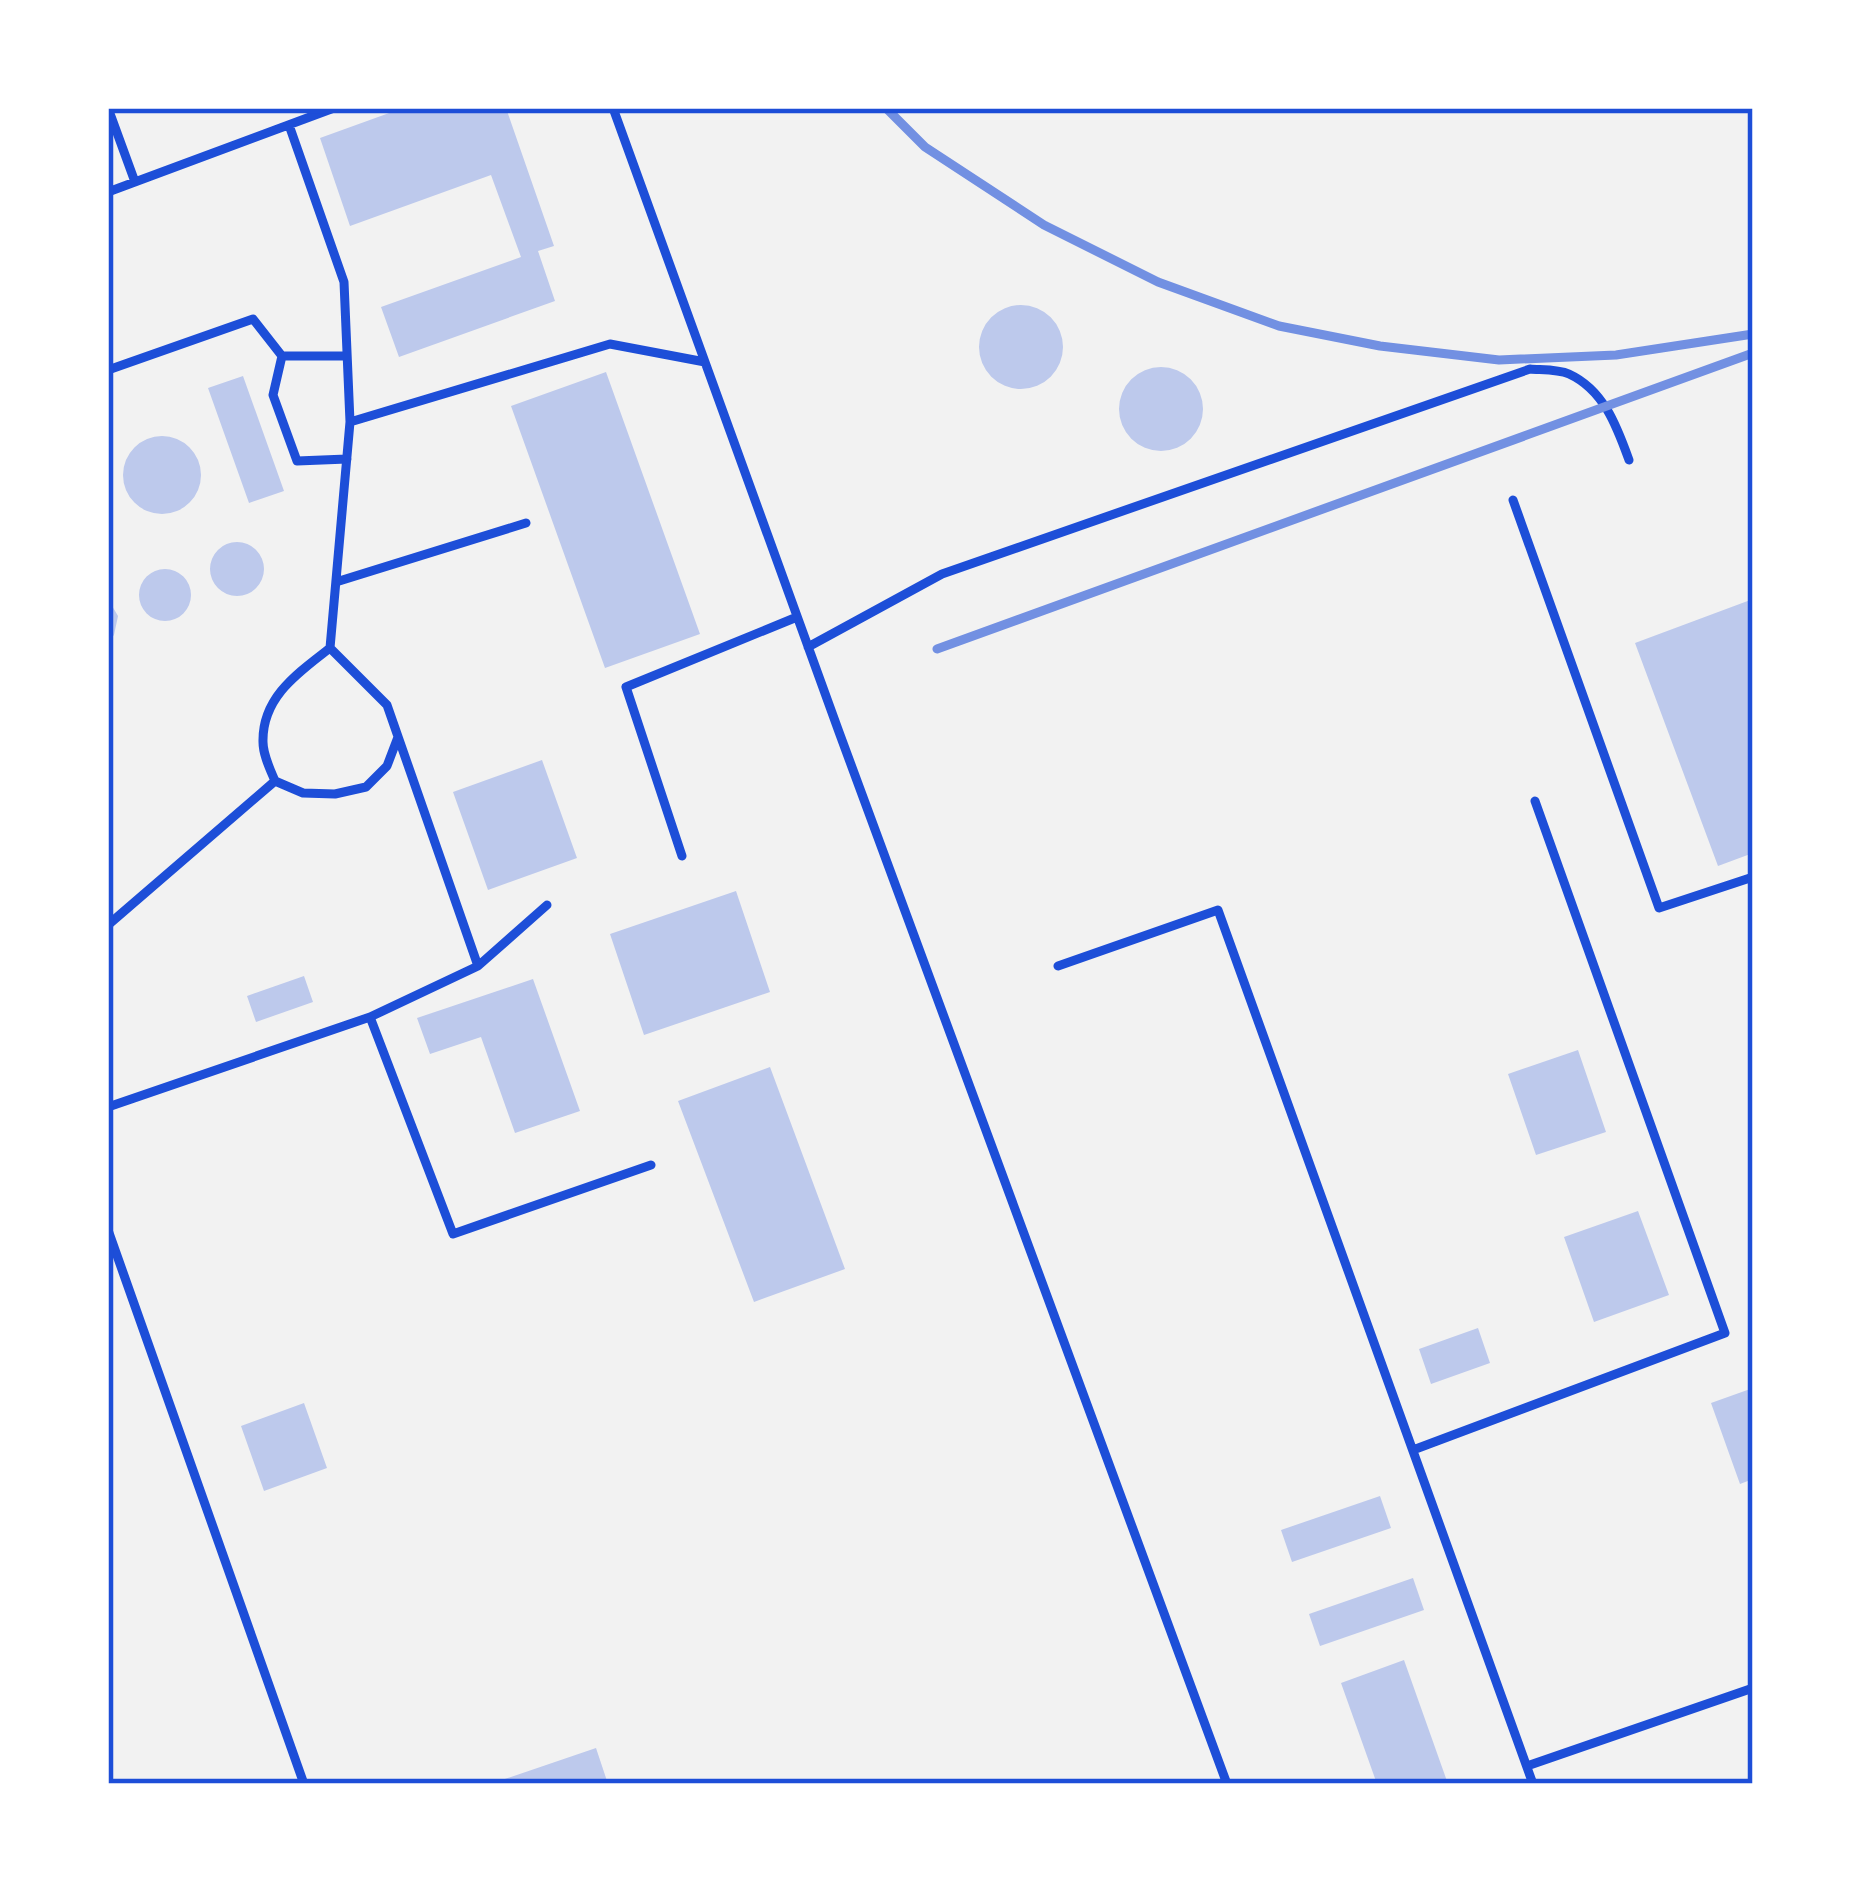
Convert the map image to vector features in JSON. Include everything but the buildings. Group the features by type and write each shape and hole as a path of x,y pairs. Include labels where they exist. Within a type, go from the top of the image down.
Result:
{"lane":[{"path":"108,108 135,182"},
{"path":"108,192 334,108"},
{"path":"613,108 1227,1784"},
{"path":"289,124 344,282 350,422 330,648 287,681 267,712 262,746 274,781 303,793 335,794 367,787 387,766 398,737"},
{"path":"108,370 253,319 282,356"},
{"path":"350,422 610,344 705,362"},
{"path":"282,356 347,356"},
{"path":"282,356 273,395 297,461 347,460"},
{"path":"808,647 941,574 1530,369 1567,372 1599,396 1629,460"},
{"path":"1514,500 1659,908 1753,877"},
{"path":"336,582 526,523"},
{"path":"682,856 626,687 797,617"},
{"path":"330,648 387,705 478,966"},
{"path":"108,925 274,781"},
{"path":"1413,1450 1726,1334 1535,801"},
{"path":"108,1107 370,1016 478,966 547,905"},
{"path":"1058,967 1218,910 1533,1784"},
{"path":"370,1016 453,1234 651,1165"},
{"path":"108,1230 304,1784"},
{"path":"1527,1766 1753,1688"}],"railway":[{"path":"886,108 925,147 1044,225 1158,282 1279,326 1380,346 1499,360 1616,355 1753,334"},
{"path":"937,649 1753,353"}]}
